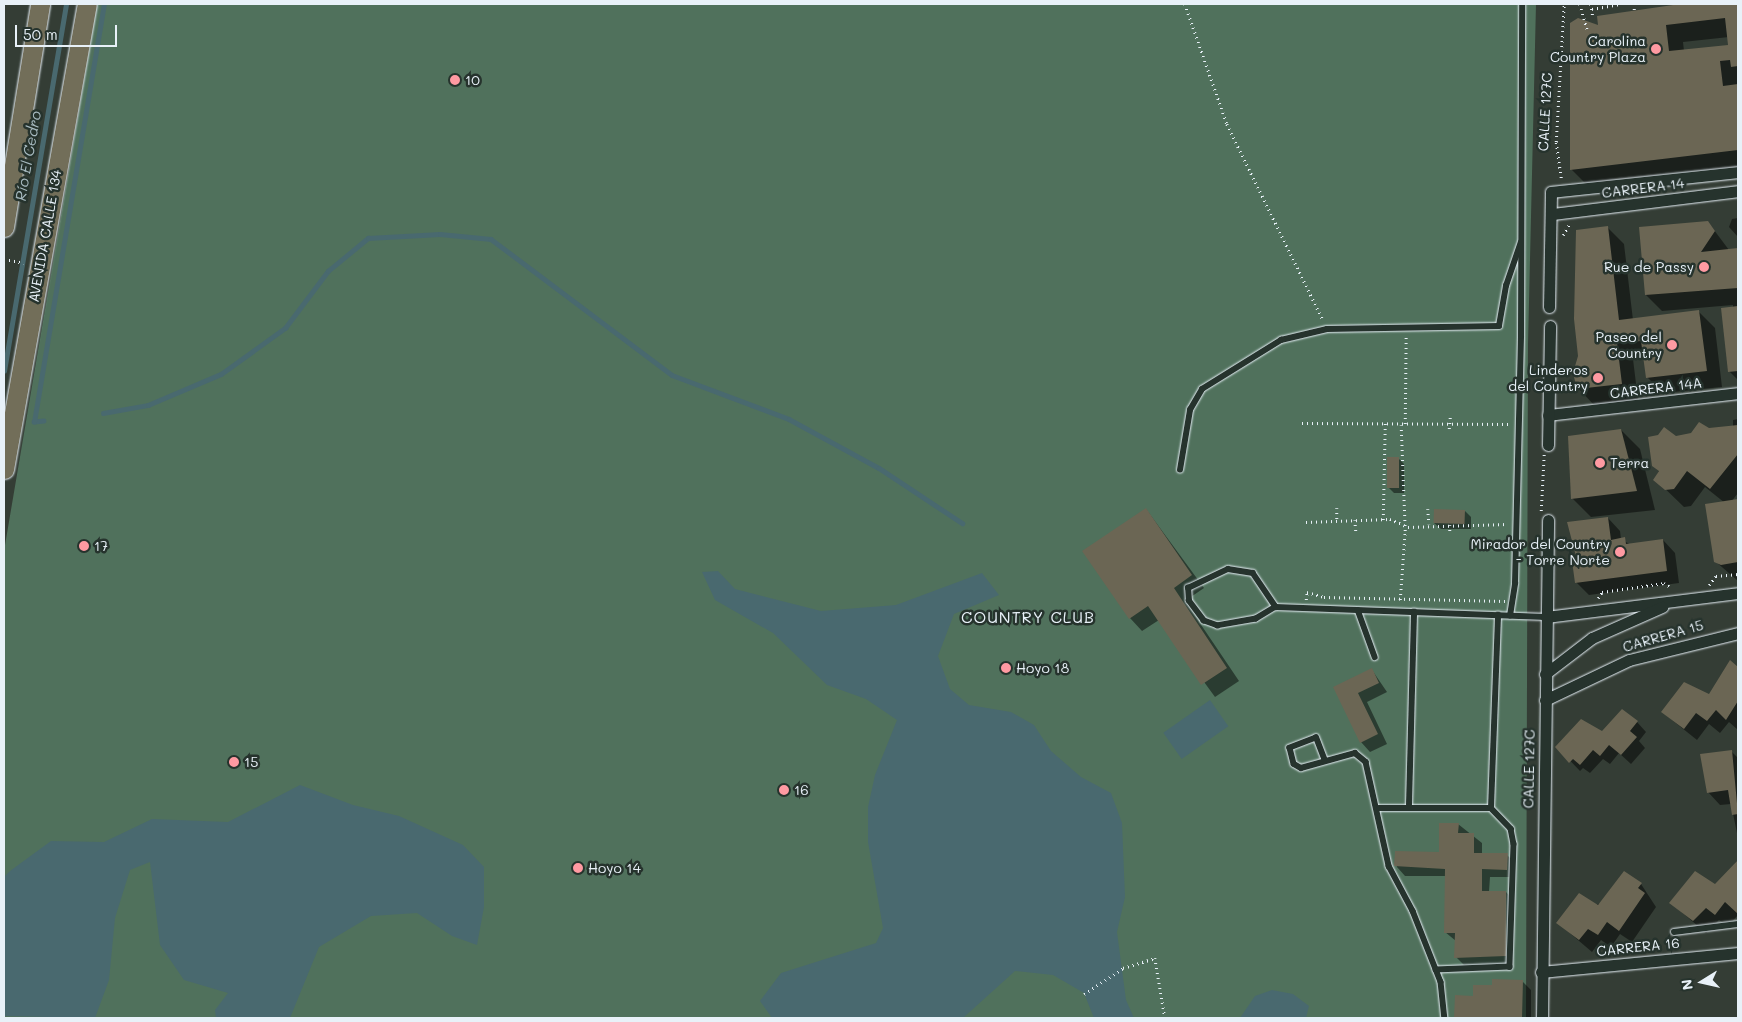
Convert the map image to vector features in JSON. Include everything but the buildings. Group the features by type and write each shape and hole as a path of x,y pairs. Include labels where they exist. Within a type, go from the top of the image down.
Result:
{"main road":[{"path":"4,227 40,4"},
{"name":"AVENIDA CALLE 134","path":"4,468 86,4"}],"street":[{"name":"CARRERA 14","path":"1738,172 1552,192 1552,214 1738,191"},
{"path":"1549,307 1552,214"},
{"path":"1550,326 1548,416 1550,448"},
{"name":"CARRERA 14A","path":"1548,416 1738,393"},
{"name":"CALLE 127C","path":"1542,1018 1541,972 1548,518"},
{"name":"CARRERA 15","path":"1546,617 1738,593"},
{"name":"CARRERA 15","path":"1545,674 1570,651 1607,629 1675,601"},
{"name":"CARRERA 15","path":"1545,700 1629,660 1738,633"},
{"name":"CARRERA 16","path":"1541,972 1738,952"}],"lane":[{"path":"1510,616 1514,601 1519,424 1522,240 1522,4"},
{"path":"1180,470 1190,410 1202,389 1281,340 1327,329 1499,326 1506,286 1522,240"},
{"path":"1276,607 1253,573 1236,568 1209,575 1188,588 1187,594 1204,620 1218,626 1256,619 1276,607 1546,617"},
{"path":"1358,610 1375,657"},
{"path":"1409,806 1414,612"},
{"path":"1491,808 1498,615"},
{"path":"1325,761 1316,738 1290,748 1296,767 1362,755 1378,808 1389,866 1413,911 1436,970 1445,1018"},
{"path":"1378,808 1409,806 1491,808 1505,819 1514,844 1512,963 1507,970 1436,970"},
{"path":"1674,932 1738,924"}],"path":[{"path":"1185,4 1227,124 1327,329"},
{"name":"CALLE 127C","path":"1564,4 1556,142 1566,190"},
{"path":"1580,4 1587,29"},
{"path":"1591,4 1593,16"},
{"path":"1592,9 1619,4"},
{"path":"1634,4 1634,10"},
{"path":"1561,241 1574,223"},
{"path":"4,259 34,265"},
{"path":"1399,612 1404,525 1403,424 1406,329"},
{"path":"1449,429 1450,417"},
{"path":"1302,423 1403,424 1449,422 1519,424"},
{"path":"1383,520 1386,423"},
{"path":"1548,518 1543,516 1541,508 1541,462 1546,451 1550,448"},
{"path":"1337,508 1337,520"},
{"path":"1428,509 1429,524"},
{"path":"1355,520 1356,531"},
{"path":"1306,522 1383,520 1404,525 1517,525"},
{"path":"1450,525 1450,532"},
{"path":"1700,587 1716,576 1738,574"},
{"path":"1595,602 1602,592 1664,583 1674,590 1682,589"},
{"path":"1305,608 1307,592 1324,597 1514,601"},
{"path":"1084,994 1123,968 1157,959 1165,1018"}],"green space":[{"name":"COUNTRY CLUB","path":"97,4 1536,4 1528,345 1526,1018 4,1018 4,551"}],"water":[{"path":"718,571 735,589 821,611 896,605 982,573 999,595 954,614 938,656 950,689 969,705 1011,712 1034,725 1051,751 1081,777 1111,793 1122,823 1125,897 1117,932 1126,1000 1134,1018 1094,1018 1084,993 1053,975 1015,971 963,1018 772,1018 760,1001 781,973 876,943 883,928 868,842 868,807 875,775 897,720 866,699 827,685 773,633 715,600 702,572"},
{"path":"1210,700 1228,726 1182,759 1163,733"},
{"path":"300,785 353,805 399,816 463,845 484,867 484,907 477,945 452,936 417,913 371,916 319,947 290,1018 216,1018 215,1010 228,993 184,980 160,945 150,862 130,870 115,918 109,980 95,1018 4,1016 4,877 10,871 51,841 104,842 152,819 228,822"},
{"path":"1272,990 1293,994 1309,1006 1306,1018 1240,1018 1255,996"}],"waterway":[{"name":"Río El Cedro","path":"4,371 66,4"},
{"path":"44,421 34,422 104,4"},
{"path":"103,413 148,405 221,374 285,328 328,271 368,238 440,234 491,239 672,375 789,419 879,468 962,523"}],"place":[{"name":"Carolina Country Plaza","path":"1656,49"},
{"name":"10","path":"455,80"},
{"name":"Rue de Passy","path":"1704,267"},
{"name":"Paseo del Country","path":"1672,345"},
{"name":"Linderos del Country","path":"1598,378"},
{"name":"Terra","path":"1600,463"},
{"name":"17","path":"84,546"},
{"name":"Mirador del Country - Torre Norte","path":"1620,552"},
{"name":"Hoyo 18","path":"1006,668"},
{"name":"15","path":"234,762"},
{"name":"16","path":"784,790"},
{"name":"Hoyo 14","path":"578,868"}],"district":[{"name":"COUNTRY CLUB","path":"1028,617"}]}
